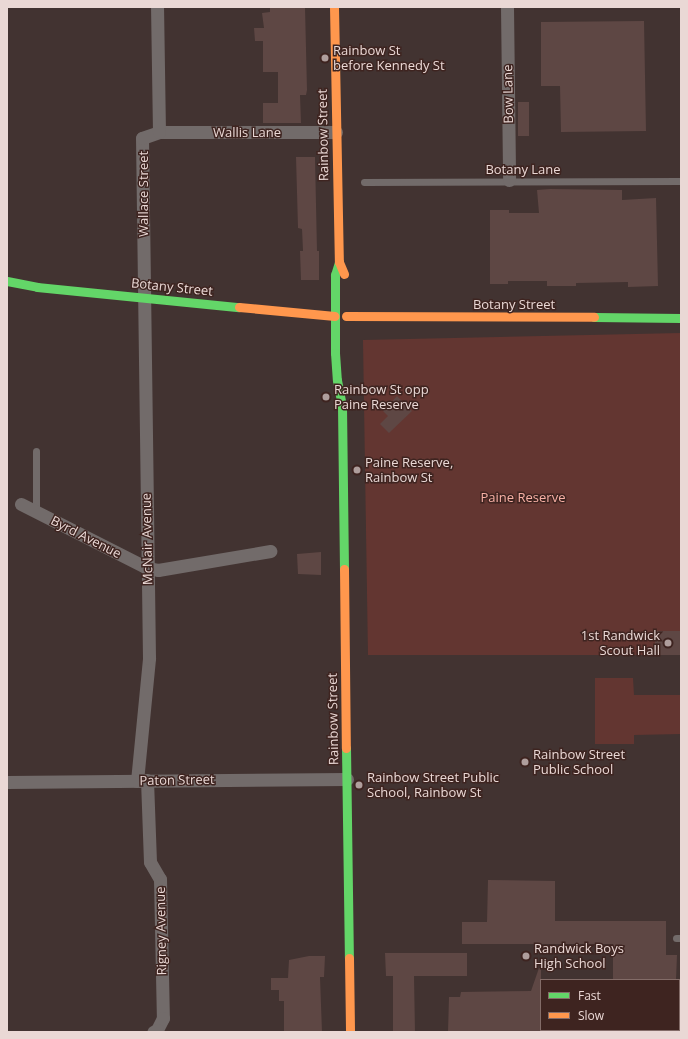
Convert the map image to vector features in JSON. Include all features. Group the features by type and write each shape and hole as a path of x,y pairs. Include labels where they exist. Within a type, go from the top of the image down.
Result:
{"main road":[{"name":"Rainbow Street","path":"334,7 339,262 335,275 335,316 337,380 342,406 350,1032"},
{"name":"Rainbow Street","path":"339,262 345,277 345,285"},
{"name":"Botany Street","path":"7,281 37,287 335,316"},
{"name":"Botany Street","path":"346,316 681,318"},
{"name":"Rainbow Street","path":"342,406 347,379"}],"street":[{"path":"157,7 159,132"},
{"name":"Bow Lane","path":"507,7 509,180"},
{"name":"Wallis Lane","path":"159,132 336,132"},
{"name":"Wallace Street","path":"143,297 142,138 159,132"},
{"name":"McNair Avenue","path":"142,780 149,658 143,297"},
{"name":"Byrd Avenue","path":"21,504 147,568 158,570 270,551"},
{"name":"Paton Street","path":"7,782 347,779"},
{"name":"Rigney Avenue","path":"142,780 150,862 160,879 163,1018 157,1030 152,1032"}],"lane":[{"name":"Botany Lane","path":"364,182 509,180 681,181"},
{"path":"36,451 36,511"}],"green space":[{"name":"Paine Reserve","path":"681,333 681,655 368,655 363,340"},
{"path":"595,678 633,678 634,695 681,695 681,734 634,735 634,744 595,744"}],"building":[{"path":"270,7 305,7 307,90 306,95 300,95 301,123 263,123 263,103 278,103 278,72 263,72 263,41 255,41 254,28 264,28 262,13 270,12"},
{"path":"644,21 646,131 561,132 560,86 541,86 541,22"},
{"path":"518,102 529,102 529,136 518,136"},
{"path":"296,157 315,157 319,280 301,280 300,251 303,251 302,229 298,228"},
{"path":"537,190 622,190 622,200 656,198 658,286 628,287 628,282 576,283 576,286 547,286 547,281 508,281 508,284 490,284 490,210 509,210 509,213 539,213"},
{"path":"397,396 412,411 389,433 380,424 388,416 383,411"},
{"path":"321,552 321,575 298,574 297,554"},
{"name":"1st Randwick Scout Hall","path":"655,631 681,631 681,655 655,655"},
{"path":"488,880 555,881 555,921 666,921 666,955 677,955 676,979 613,979 613,944 462,944 462,922 487,922"},
{"path":"385,953 467,953 467,976 414,976 415,1032 393,1032 393,976 386,976"},
{"path":"309,956 325,956 324,977 320,977 322,1032 284,1032 284,1001 279,1001 279,990 271,990 271,978 288,978 289,960"},
{"path":"539,968 541,968 541,1032 448,1032 449,997 460,997 461,992 531,991"}],"traffic: fast":[{"path":"339,262 335,275 335,353 337,380 342,406 344,569"},
{"path":"7,281 37,287 239,307"},
{"path":"594,317 681,318"},
{"path":"346,748 349,958"}],"traffic: slow":[{"path":"334,7 339,262 344,274"},
{"path":"239,307 335,316"},
{"path":"346,316 594,317"},
{"path":"344,569 346,748"},
{"path":"349,958 350,1032"}],"place":[{"name":"Rainbow St before Kennedy St","path":"325,58"},
{"name":"Rainbow St opp Paine Reserve","path":"326,397"},
{"name":"Paine Reserve, Rainbow St","path":"357,470"},
{"name":"1st Randwick Scout Hall","path":"668,643"},
{"name":"Rainbow Street Public School","path":"525,762"},
{"name":"Rainbow Street Public School, Rainbow St","path":"359,785"},
{"name":"Randwick Boys High School","path":"526,956"}]}
